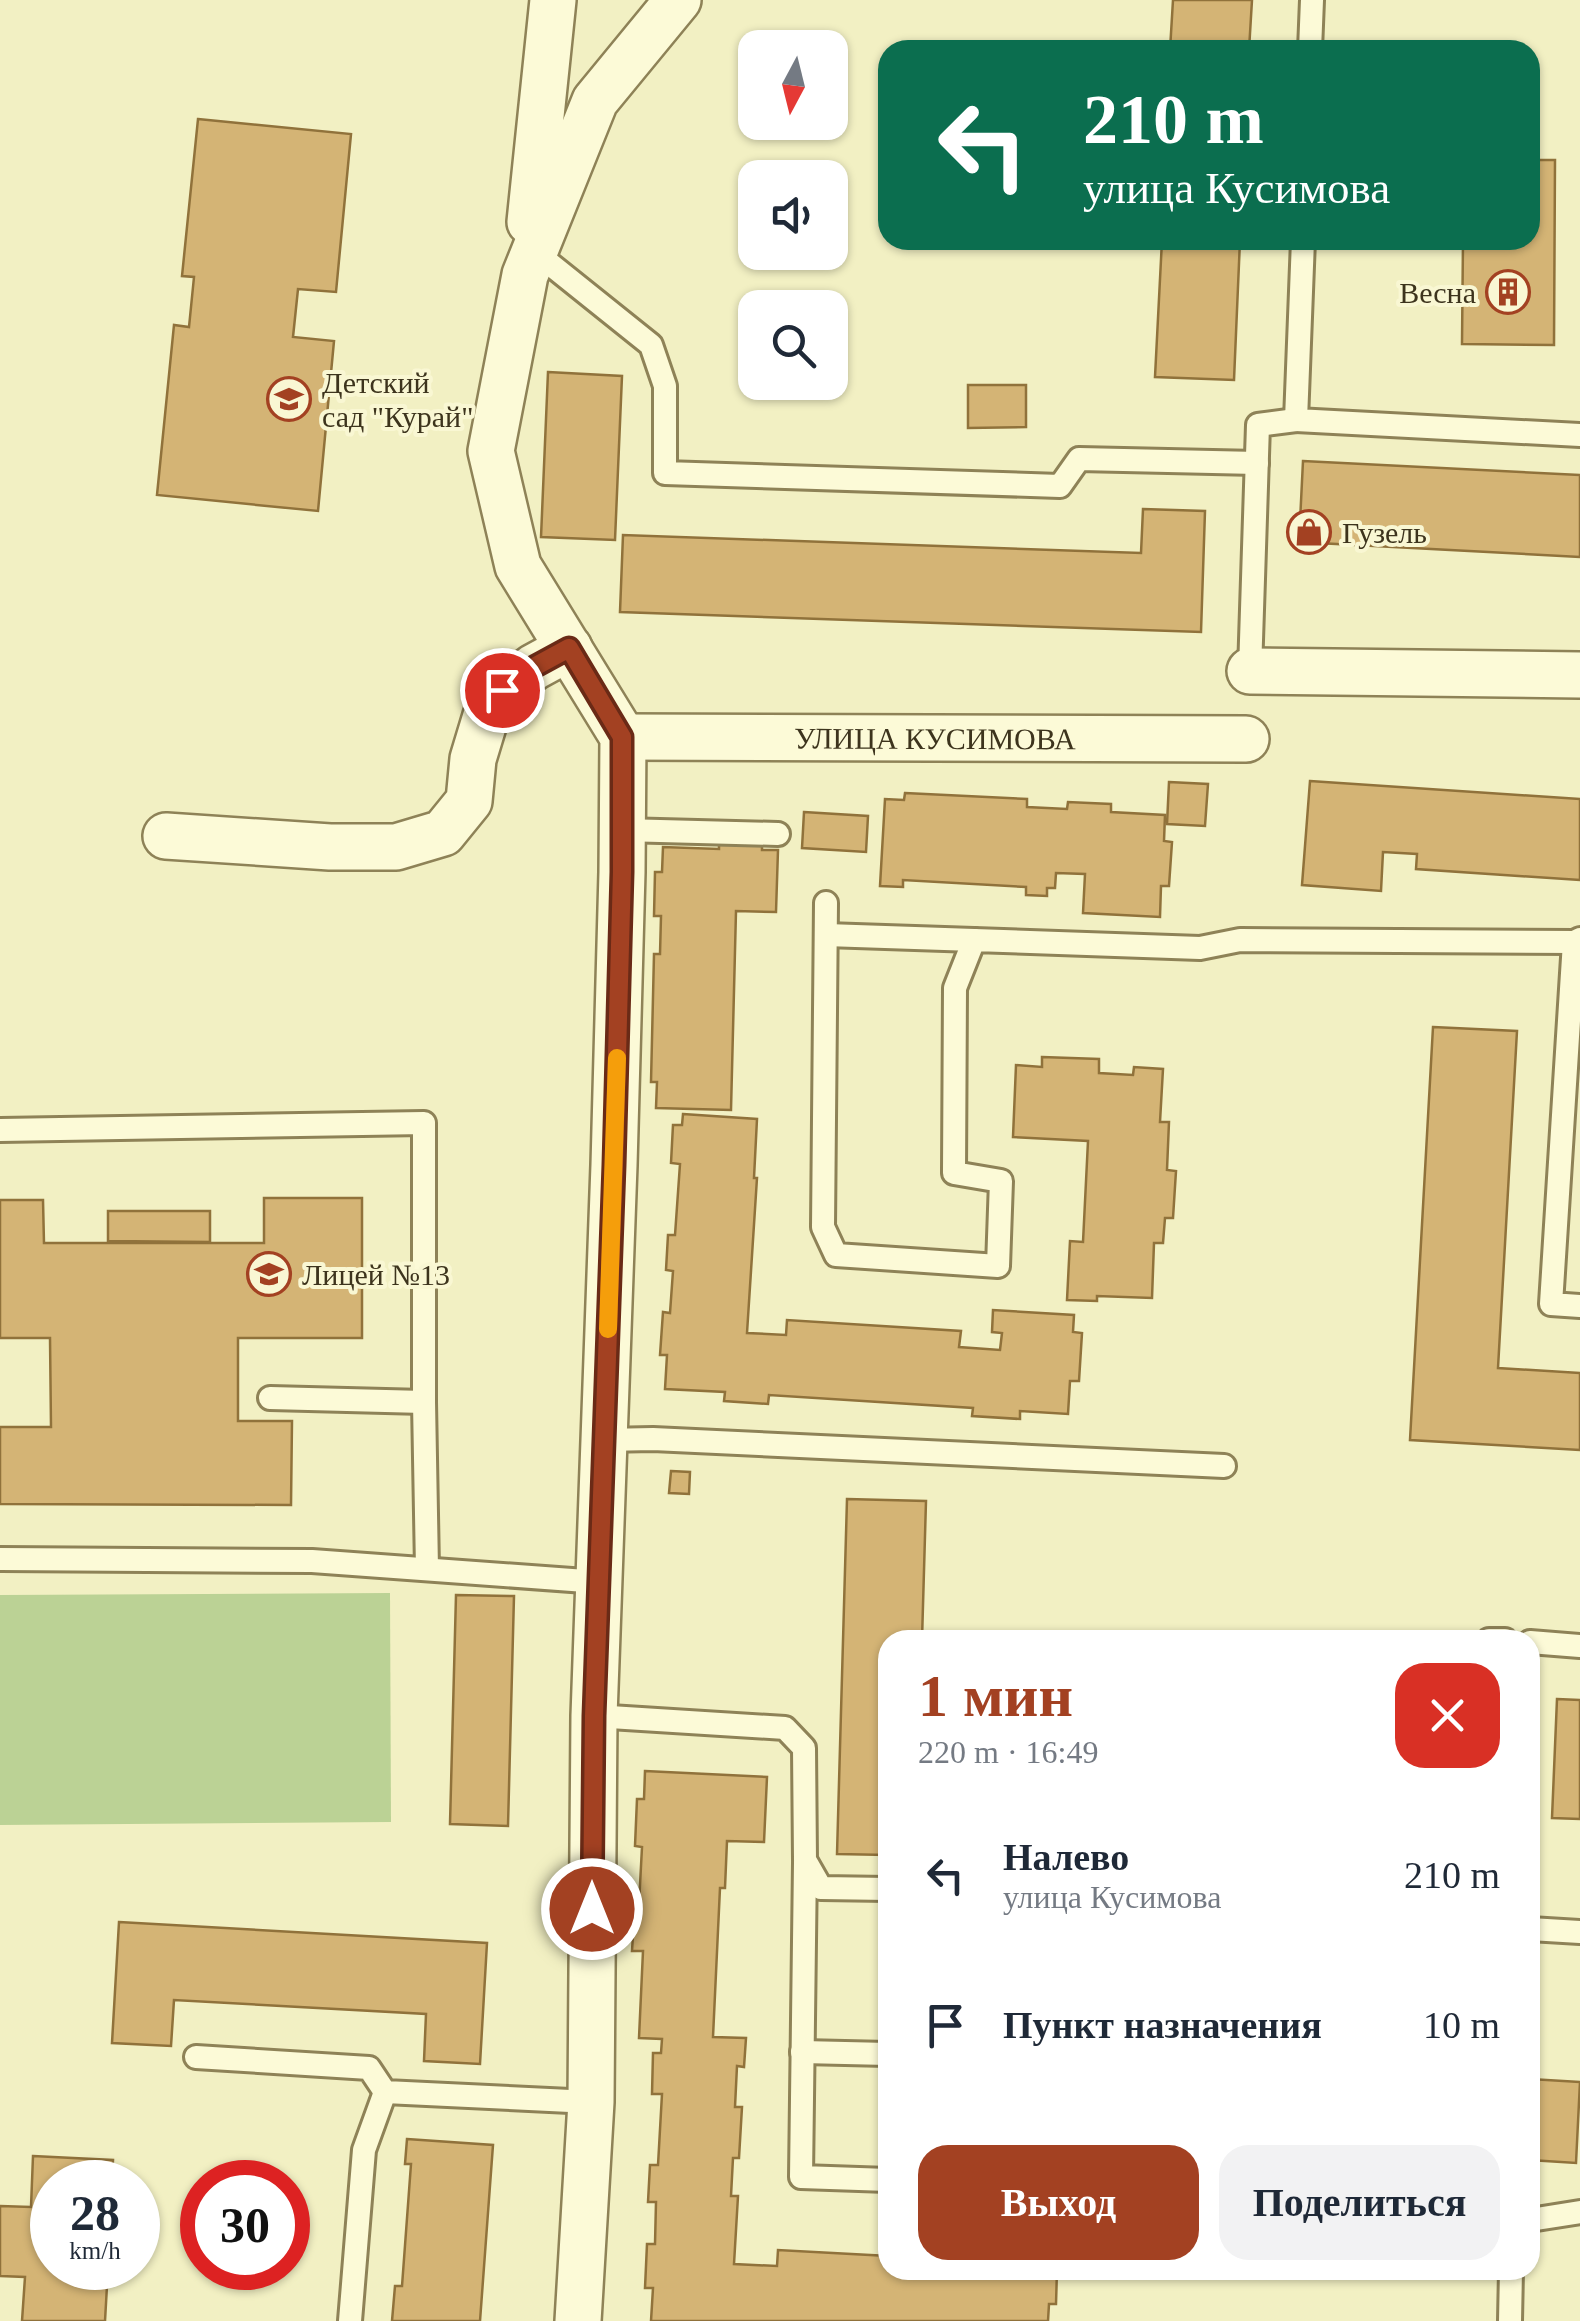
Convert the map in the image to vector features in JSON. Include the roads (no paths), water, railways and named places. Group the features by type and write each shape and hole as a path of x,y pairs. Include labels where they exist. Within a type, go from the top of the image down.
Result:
{"street":[{"path":"553,0 530,264 491,451 518,566 622,737 614,1165 594,1716 591,2102 578,2321"},
{"path":"530,264 595,101 678,0"},
{"path":"166,836 330,848 396,847 443,833 469,801 473,759 486,716 502,690 569,648"},
{"path":"1250,671 1580,675"},
{"name":"УЛИЦА КУСИМОВА","path":"622,737 1246,740"}],"lane":[{"path":"1310,40 1312,0"},
{"path":"1296,420 1303,250"},
{"path":"530,264 651,345 665,386 665,473 1060,486 1079,460 1257,463"},
{"path":"1250,671 1258,425 1296,420 1580,436"},
{"path":"622,830 778,834"},
{"path":"826,903 823,1227 836,1255 998,1266 1000,1181 954,1173 954,988 974,940"},
{"path":"826,935 1200,948 1240,940 1577,940 1551,1304 1580,1306"},
{"path":"0,1130 424,1122 427,1569"},
{"path":"270,1398 424,1402"},
{"path":"604,1440 1224,1466"},
{"path":"0,1559 312,1561 599,1582"},
{"path":"1540,1643 1580,1646"},
{"path":"594,1716 785,1728 804,1748 801,2177 878,2180"},
{"path":"805,1860 821,1888 878,1889"},
{"path":"1540,1930 1580,1932"},
{"path":"802,2052 878,2054"},
{"path":"196,2057 369,2068 385,2092"},
{"path":"385,2092 591,2102"},
{"path":"350,2321 364,2150 385,2092"},
{"path":"1540,2218 1580,2212"},
{"path":"1510,2321 1512,2280"}],"place":[{"name":"Весна","path":"1508,292"},
{"name":"Детский сад \"Курай\"","path":"289,399"},
{"name":"Гузель","path":"1309,532"},
{"name":"Лицей №13","path":"269,1274"}]}
